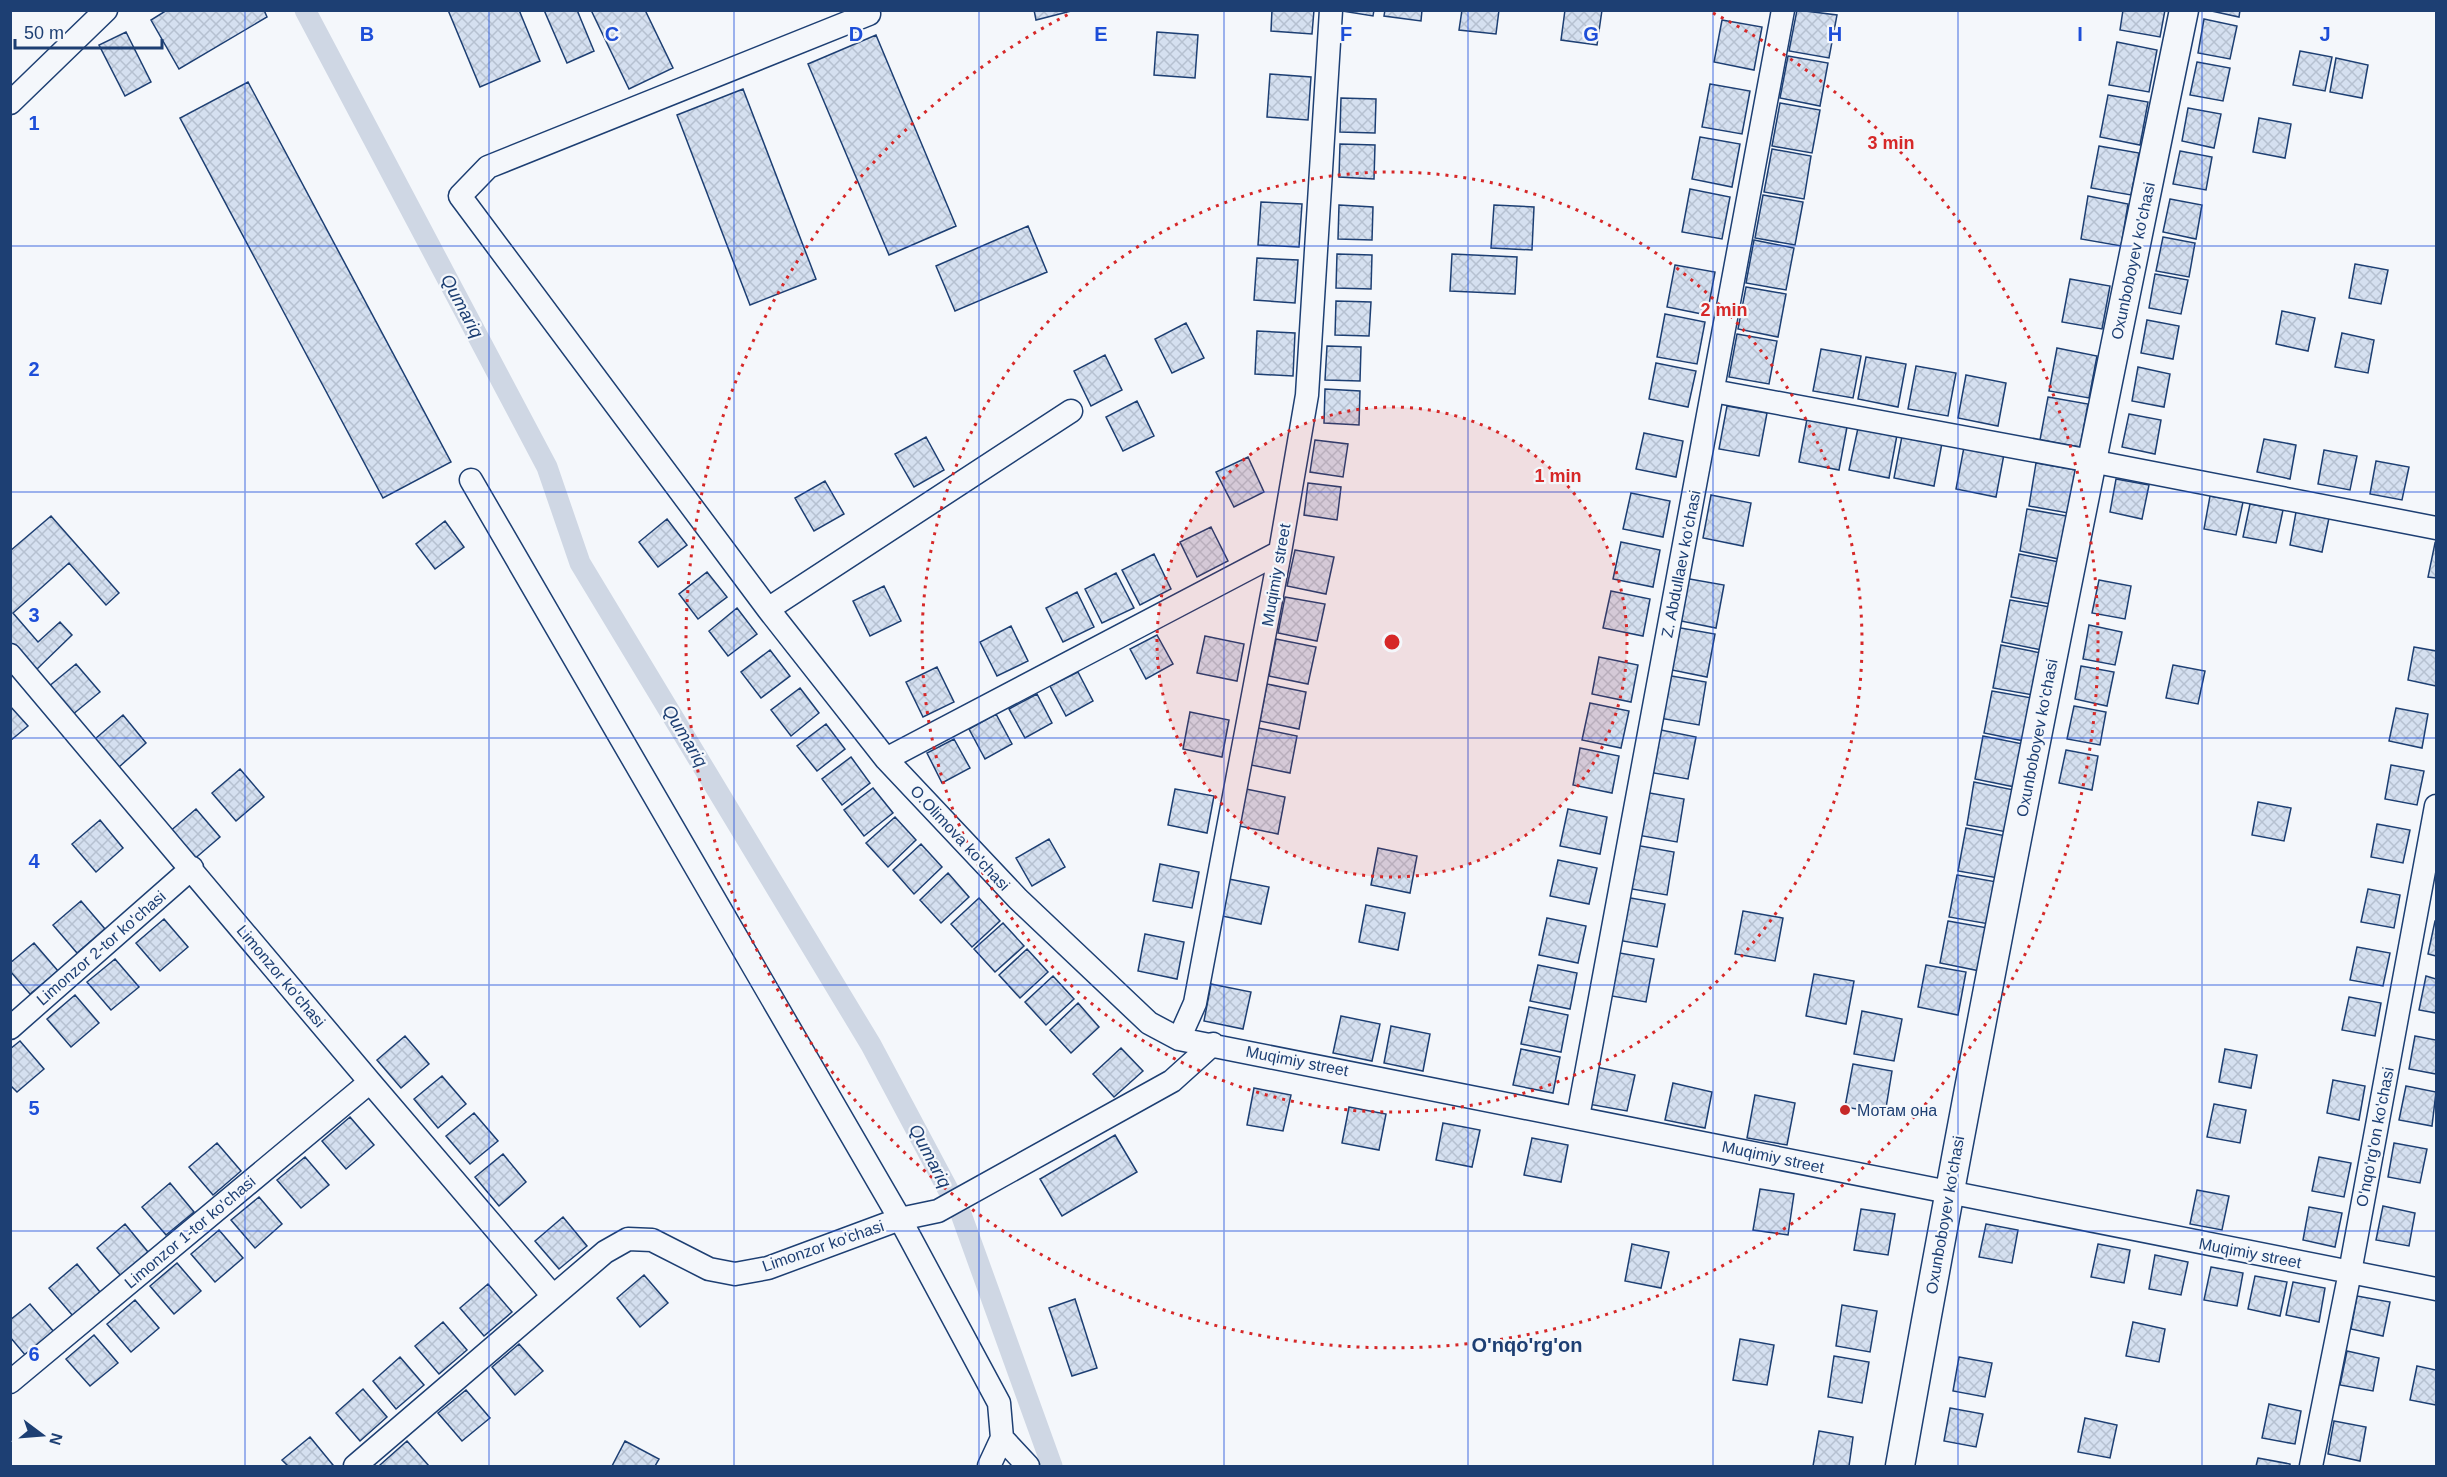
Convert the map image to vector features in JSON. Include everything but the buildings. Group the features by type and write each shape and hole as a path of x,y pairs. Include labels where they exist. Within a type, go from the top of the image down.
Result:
{"main road":[{"name":"Oxunboboyev ko'chasi","path":"1900,1467 1948,1193 2091,460 2184,10"}],"street":[{"path":"10,104 106,10"},
{"name":"Muqimiy street","path":"1331,10 1307,395 1280,552 1195,1003 1179,1039 1578,1116 1948,1193 2436,1289"},
{"name":"Z. Abdullaev ko'chasi","path":"1578,1116 1782,10"},
{"name":"O.Olimova ko'chasi","path":"868,14 488,167 460,196 768,609 885,759 1018,899 1149,1023 1179,1039"},
{"path":"1713,391 2091,460 2436,528"},
{"path":"768,609 1071,411"},
{"path":"471,480 900,1220 999,1403 1002,1438 989,1467"},
{"path":"885,759 1280,552"},
{"name":"Limonzor ko'chasi","path":"10,655 192,868 370,1082 554,1296"},
{"name":"O'nqo'rg'on ko'chasi","path":"2311,1467 2350,1272 2436,806"},
{"name":"Limonzor 2-tor ko'chasi","path":"10,1028 192,868"},
{"name":"Limonzor ko'chasi","path":"355,1467 605,1252 628,1239 652,1240 709,1269 735,1274 768,1268 900,1220 938,1211 976,1192 1172,1081 1213,1044"},
{"name":"Limonzor 1-tor ko'chasi","path":"10,1382 370,1082"},
{"path":"1002,1438 1028,1467"}],"waterway":[{"name":"Qumariq","path":"305,10 547,467 580,563 871,1045 961,1214 1052,1466"}],"place":[{"name":"Мотам она","path":"1845,1110"}],"district":[{"name":"O'nqo'rg'on","path":"1527,1345"}]}
